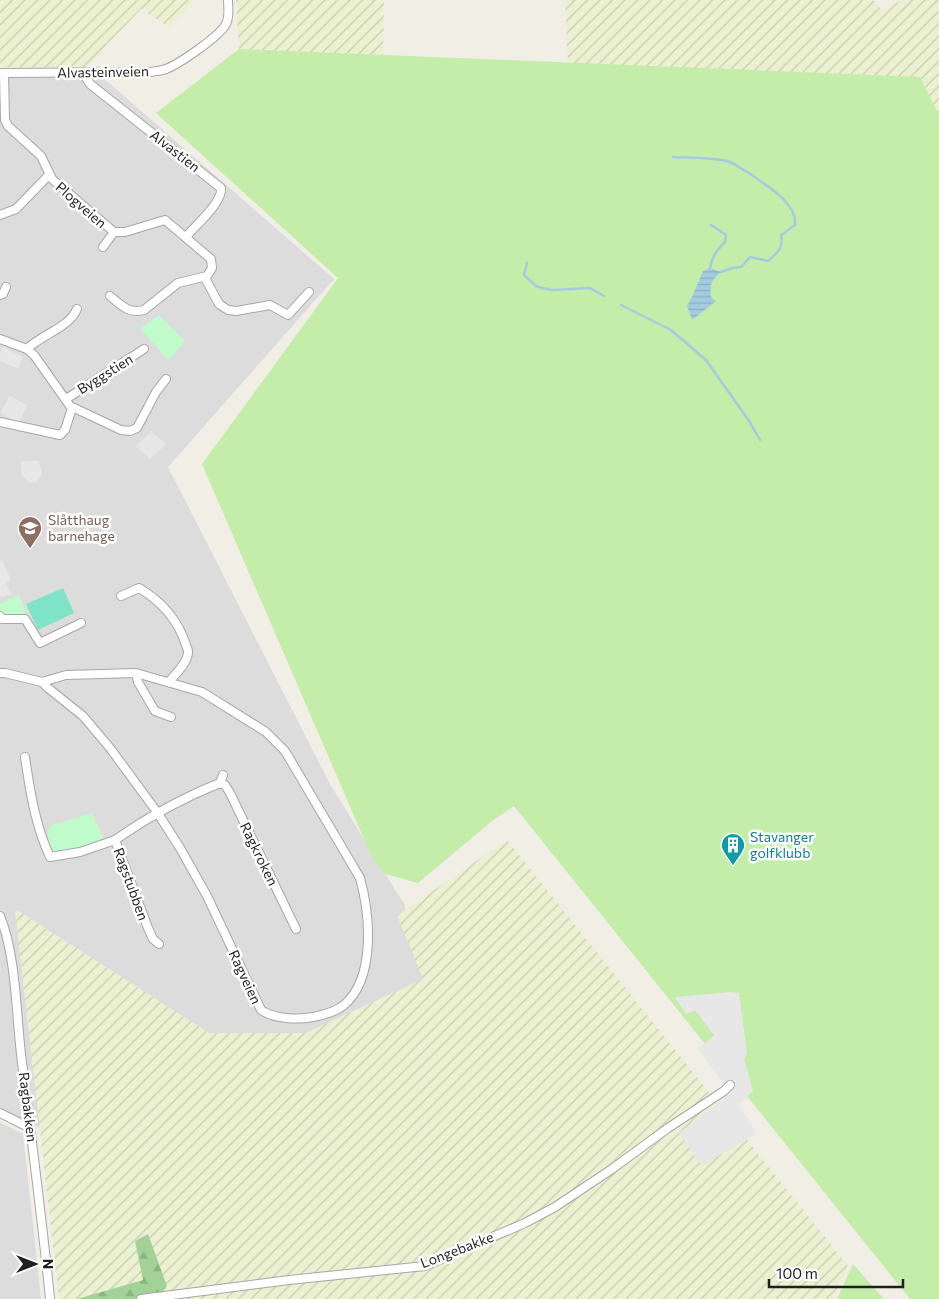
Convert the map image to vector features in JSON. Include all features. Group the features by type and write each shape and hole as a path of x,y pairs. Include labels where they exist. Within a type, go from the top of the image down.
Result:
{"street":[{"name":"Alvasteinveien","path":"2,73 150,72 165,70 216,35 225,25 229,13 228,0"},
{"name":"Plogveien","path":"2,73 2,111 5,120 8,126 41,156 52,179 114,232 125,232 165,220 211,259 211,271 204,278"},
{"name":"Alvastien","path":"83,73 90,84 219,185 222,192 216,202 186,237"},
{"path":"0,214 16,209 49,175"},
{"name":"Plogveien","path":"103,248 114,232"},
{"path":"110,296 128,310 140,311 148,307 178,283 204,278 219,304 224,308 232,311 270,305 288,315 308,292"},
{"path":"0,295 3,294 6,287"},
{"path":"0,339 28,349 35,342 71,319 77,309"},
{"name":"Byggstien","path":"28,349 72,408 121,430 130,431 138,428 156,392 166,379"},
{"name":"Byggstien","path":"66,399 144,349"},
{"path":"0,422 29,430 60,435 65,430 72,408"},
{"path":"122,596 138,588 157,600 175,621 183,636 188,652 184,663 169,682"},
{"path":"0,616 5,620 25,620 40,643 81,623"},
{"name":"Ragveien","path":"0,673 42,682 66,675 136,673 202,692 266,732 277,742 285,750 360,878 366,902 368,940 360,982 354,994 345,1004 333,1012 306,1019 273,1015 261,1010 207,896 157,812 110,748 83,716 42,682"},
{"path":"136,673 138,682 155,711 170,717"},
{"name":"Ragstubben","path":"25,757 33,806 41,837 50,856 69,854 115,840 148,928 153,939 159,944"},
{"name":"Ragkroken","path":"115,840 157,812 221,779 230,793 296,929"},
{"name":"Ragbakken","path":"0,916 11,953 30,1128 44,1231 50,1299"},
{"name":"Longebakke","path":"141,1299 289,1280 426,1266 525,1223 555,1207 730,1085"},
{"path":"0,1113 30,1128"}],"shaded area":[{"path":"101,76 334,279 168,467 330,784 404,904 424,979 306,1033 209,1033 15,909 40,1128 0,1109 0,77"},
{"path":"3,347 23,357 18,369 0,361 0,353"},
{"path":"10,396 27,405 19,423 0,413"},
{"path":"151,431 166,444 150,459 136,446"},
{"path":"21,461 39,461 42,475 36,483 29,482 21,475"},
{"path":"2,560 11,580 6,584 11,594 2,598 0,595 0,561"},
{"path":"730,992 739,993 747,1053 744,1059 753,1091 738,1105 757,1133 702,1166 679,1133 731,1093 698,1049 714,1035 695,1010 686,1014 675,997"},
{"path":"0,1122 23,1134 41,1299 0,1299"}],"green space":[{"path":"0,0 195,0 169,27 141,9 85,68 0,67"},
{"path":"236,0 384,0 383,55 239,49"},
{"path":"565,0 873,0 885,14 886,8 902,0 939,0 939,115 920,77 568,63"},
{"name":"Stavanger golfklubb","path":"239,49 920,77 939,115 939,1299 910,1299 514,806 492,821 418,883 385,874 371,855 202,464 338,278 156,113"},
{"path":"159,315 185,341 169,360 140,329"},
{"path":"63,588 74,613 38,630 26,604"},
{"path":"19,595 27,615 4,615 0,609 0,604"},
{"path":"92,813 104,840 57,854 48,840 49,828 52,825"},
{"path":"507,840 848,1266 832,1299 59,1299 15,909 209,1033 306,1033 423,979 397,915"},
{"path":"148,1234 167,1286 157,1299 77,1299 143,1280 135,1241"},
{"path":"853,1264 884,1299 837,1299"}],"water":[{"path":"710,268 721,272 713,280 710,289 711,297 716,301 692,320 687,306 703,271"}],"waterway":[{"path":"673,157 714,159 732,163 774,191 793,212 795,225 781,235 781,247 768,261 750,257 741,267 721,272"},
{"path":"710,268 715,254 725,242 726,235 711,225"},
{"path":"527,263 524,275 536,286 552,290 590,288 604,296"},
{"path":"621,305 671,330 706,360 749,421 760,440"}],"place":[{"name":"Slåtthaug barnehage","path":"30,549"},
{"name":"Stavanger golfklubb","path":"733,866"}]}
